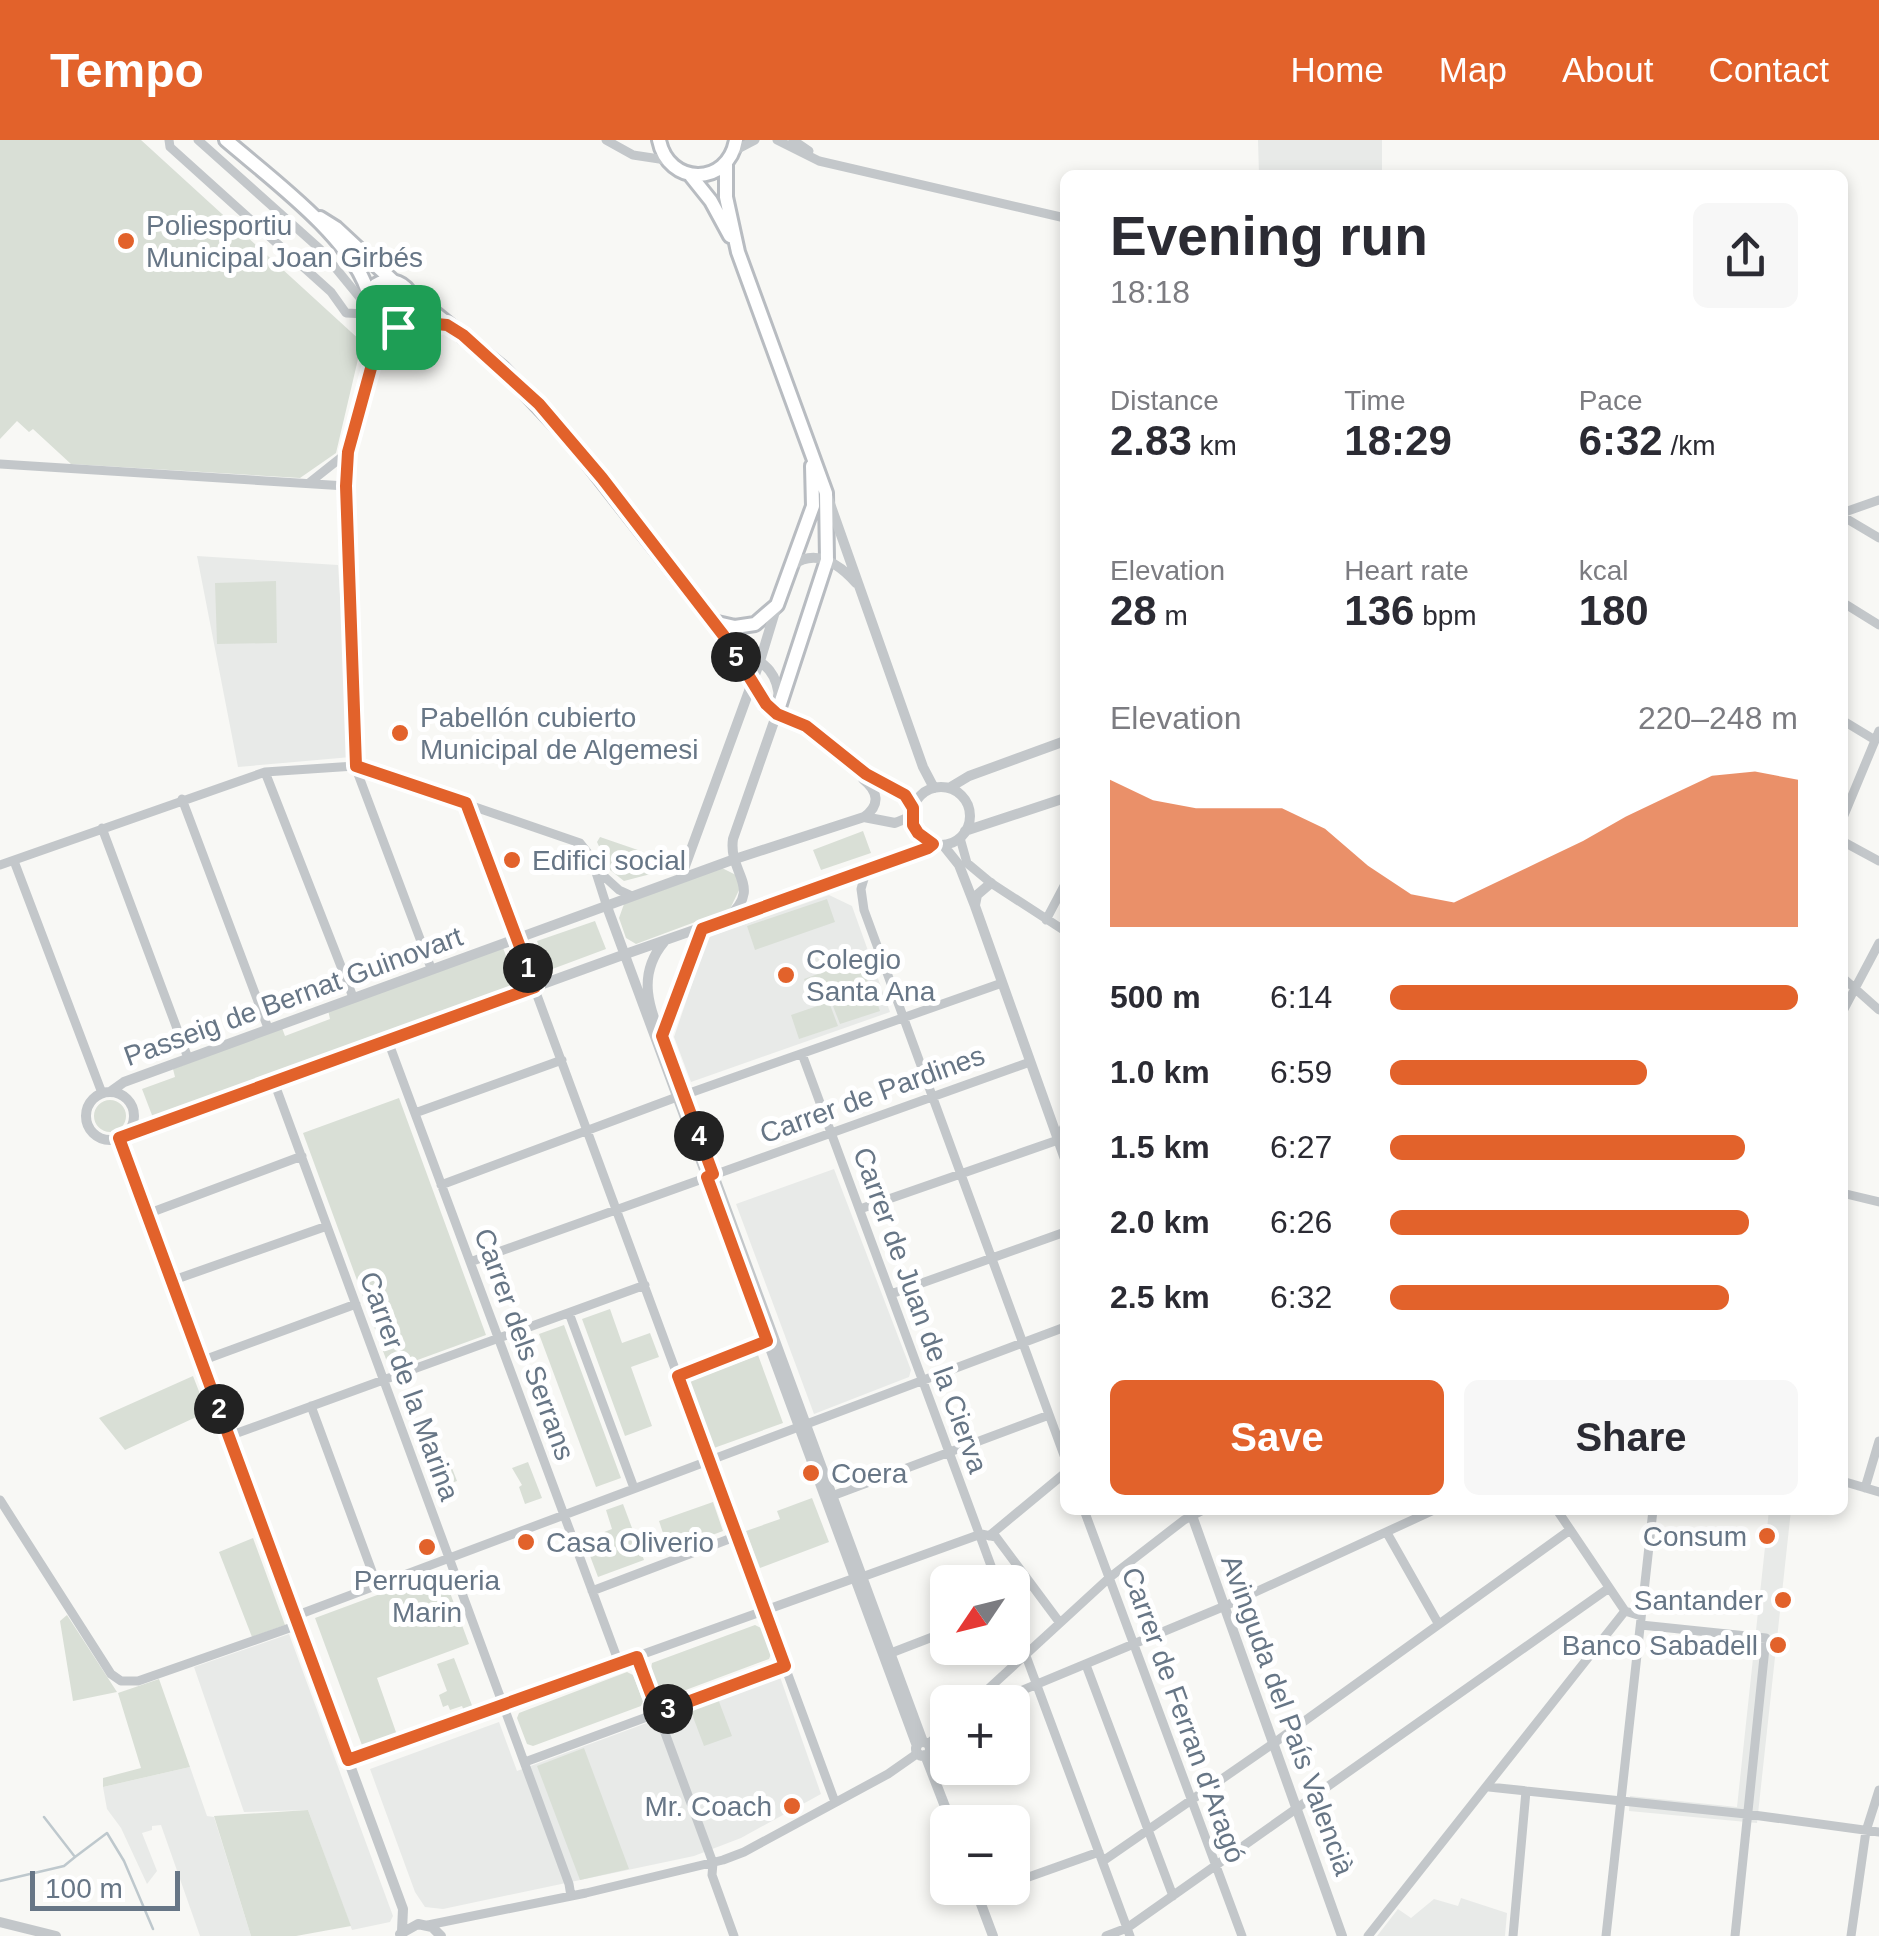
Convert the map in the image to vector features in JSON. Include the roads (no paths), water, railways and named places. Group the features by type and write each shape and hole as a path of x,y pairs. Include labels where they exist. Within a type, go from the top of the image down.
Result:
{"main road":[{"path":"226,140 307,210 359,269 367,303 382,328 405,323 447,325"},
{"path":"307,210 336,228 393,281 480,348 539,404 602,478 724,636 766,704 778,707 828,560 826,492 738,252 712,201 691,176 666,160 659,140"},
{"path":"735,146 726,164 726,196 738,252"},
{"path":"691,176 714,173 726,164"},
{"path":"367,303 379,282 393,281"},
{"path":"405,323 412,309 410,293"},
{"path":"713,622 735,627 755,624 777,605 813,506 809,447"}],"street":[{"path":"168,140 170,148 330,292 346,314 367,303 320,249 198,140"},
{"path":"606,140 633,155 666,160"},
{"path":"735,146 755,140"},
{"path":"776,140 819,161 1060,217"},
{"path":"792,140 833,164"},
{"path":"382,328 348,452 356,766 431,968"},
{"path":"310,483 348,452"},
{"path":"0,464 346,486"},
{"path":"826,492 923,767 934,788"},
{"path":"1848,513 1879,500"},
{"path":"1848,519 1879,538"},
{"path":"793,565 804,558 828,560 847,572 860,587"},
{"path":"682,877 754,680 777,605"},
{"path":"1848,606 1879,626"},
{"path":"722,922 742,904 745,894 744,879 732,860 733,839 778,707 774,675 724,636"},
{"path":"778,707 866,774 905,795 918,833 938,844 959,865 1060,1136"},
{"path":"1848,723 1877,736 1848,806"},
{"path":"824,740 876,792 876,804 864,817"},
{"path":"912,812 924,792 950,788 970,776 1060,743"},
{"path":"0,865 266,772 356,766 580,843 605,880 630,895"},
{"path":"266,772 353,997"},
{"path":"950,788 968,806 969,823 962,834 966,863 1060,928"},
{"path":"182,799 268,1028"},
{"path":"121,1137 133,1124 133,1109 124,1096 106,1093 90,1103 88,1124 98,1136 121,1137 1060,800"},
{"path":"466,803 835,1802"},
{"name":"Passeig de Bernat Guinovart","path":"106,1093 124,1082 630,895 864,817 895,823 912,812"},
{"path":"102,828 188,1058"},
{"path":"1848,844 1879,860"},
{"path":"14,861 106,1093"},
{"path":"596,869 624,954 944,1805"},
{"path":"866,872 861,889 864,910 1060,1445"},
{"path":"975,906 977,895 991,883"},
{"path":"1046,920 1060,893"},
{"path":"662,1036 702,929"},
{"path":"666,940 653,957 646,980 647,994 680,1096"},
{"path":"1848,1002 1879,943"},
{"path":"1848,982 1879,1010"},
{"path":"441,1185 1002,983"},
{"name":"Carrer dels Serrans","path":"388,1040 619,1664"},
{"name":"Carrer de Juan de la Cierva","path":"802,1054 950,1452 985,1535 993,1565"},
{"path":"415,1113 562,1060"},
{"name":"Carrer de Pardines","path":"470,1262 1030,1062"},
{"name":"Carrer de la Marina","path":"274,1082 571,1896"},
{"path":"121,1137 403,1909 399,1935"},
{"path":"860,1210 1060,1142"},
{"path":"147,1214 302,1156"},
{"path":"710,1176 767,1341 832,1496 922,1748"},
{"path":"1848,1195 1879,1202"},
{"path":"171,1281 327,1226"},
{"path":"891,1294 1060,1234"},
{"path":"229,1436 645,1286"},
{"path":"201,1361 356,1304"},
{"path":"569,1313 634,1488"},
{"path":"0,1500 111,1674 121,1681 138,1682 297,1621 377,1585 1060,1328"},
{"path":"678,1376 767,1341"},
{"path":"311,1406 377,1585"},
{"path":"832,1496 1049,1415"},
{"path":"1848,1483 1872,1490 1879,1441"},
{"path":"348,1760 985,1535 1060,1478"},
{"name":"Carrer de Ferran d'Aragó","path":"1086,1515 1242,1936"},
{"path":"1030,1652 1109,1578 1191,1515"},
{"name":"Avinguda del País Valencià","path":"1196,1515 1224,1606 1342,1936"},
{"path":"1030,1688 1224,1606 1424,1515"},
{"path":"1561,1515 1625,1612 1641,1623"},
{"path":"1606,1936 1652,1515"},
{"path":"1030,1878 1101,1856 1147,1828 1274,1743 1570,1530"},
{"path":"1387,1533 1438,1623"},
{"path":"985,1535 996,1537 1060,1622"},
{"path":"592,1591 737,1536"},
{"path":"1106,1936 1128,1932 1216,1865 1609,1588"},
{"path":"1368,1936 1625,1612"},
{"path":"1616,1622 1766,1638 1736,1936"},
{"path":"891,1654 930,1638"},
{"path":"637,1657 713,1863 712,1875 734,1936"},
{"path":"993,1685 1016,1665"},
{"path":"1030,1665 1128,1932"},
{"path":"1086,1665 1173,1896"},
{"path":"525,1762 785,1666"},
{"path":"399,1935 423,1924 571,1896 713,1863 744,1852 888,1774 930,1742"},
{"path":"1488,1787 1879,1832"},
{"path":"1850,1936 1866,1830 1879,1790"},
{"path":"1512,1936 1526,1791"},
{"path":"981,1905 993,1936"},
{"path":"403,1909 442,1936 458,1920"},
{"path":"0,1922 56,1936"}],"waterway":[{"path":"0,1881 64,1866 75,1857 44,1817"},
{"path":"75,1857 107,1833 124,1861 153,1929"}],"place":[{"name":"Poliesportiu Municipal Joan Girbés","path":"126,241"},
{"name":"Pabellón cubierto Municipal de Algemesi","path":"400,733"},
{"name":"Edifici social","path":"512,860"},
{"name":"Colegio Santa Ana","path":"786,975"},
{"name":"Coera","path":"811,1473"},
{"name":"Consum","path":"1767,1536"},
{"name":"Casa Oliverio","path":"526,1542"},
{"name":"Perruqueria Marin","path":"427,1547"},
{"name":"Santander","path":"1783,1600"},
{"name":"Banco Sabadell","path":"1778,1645"},
{"name":"Mr. Coach","path":"792,1806"}]}
